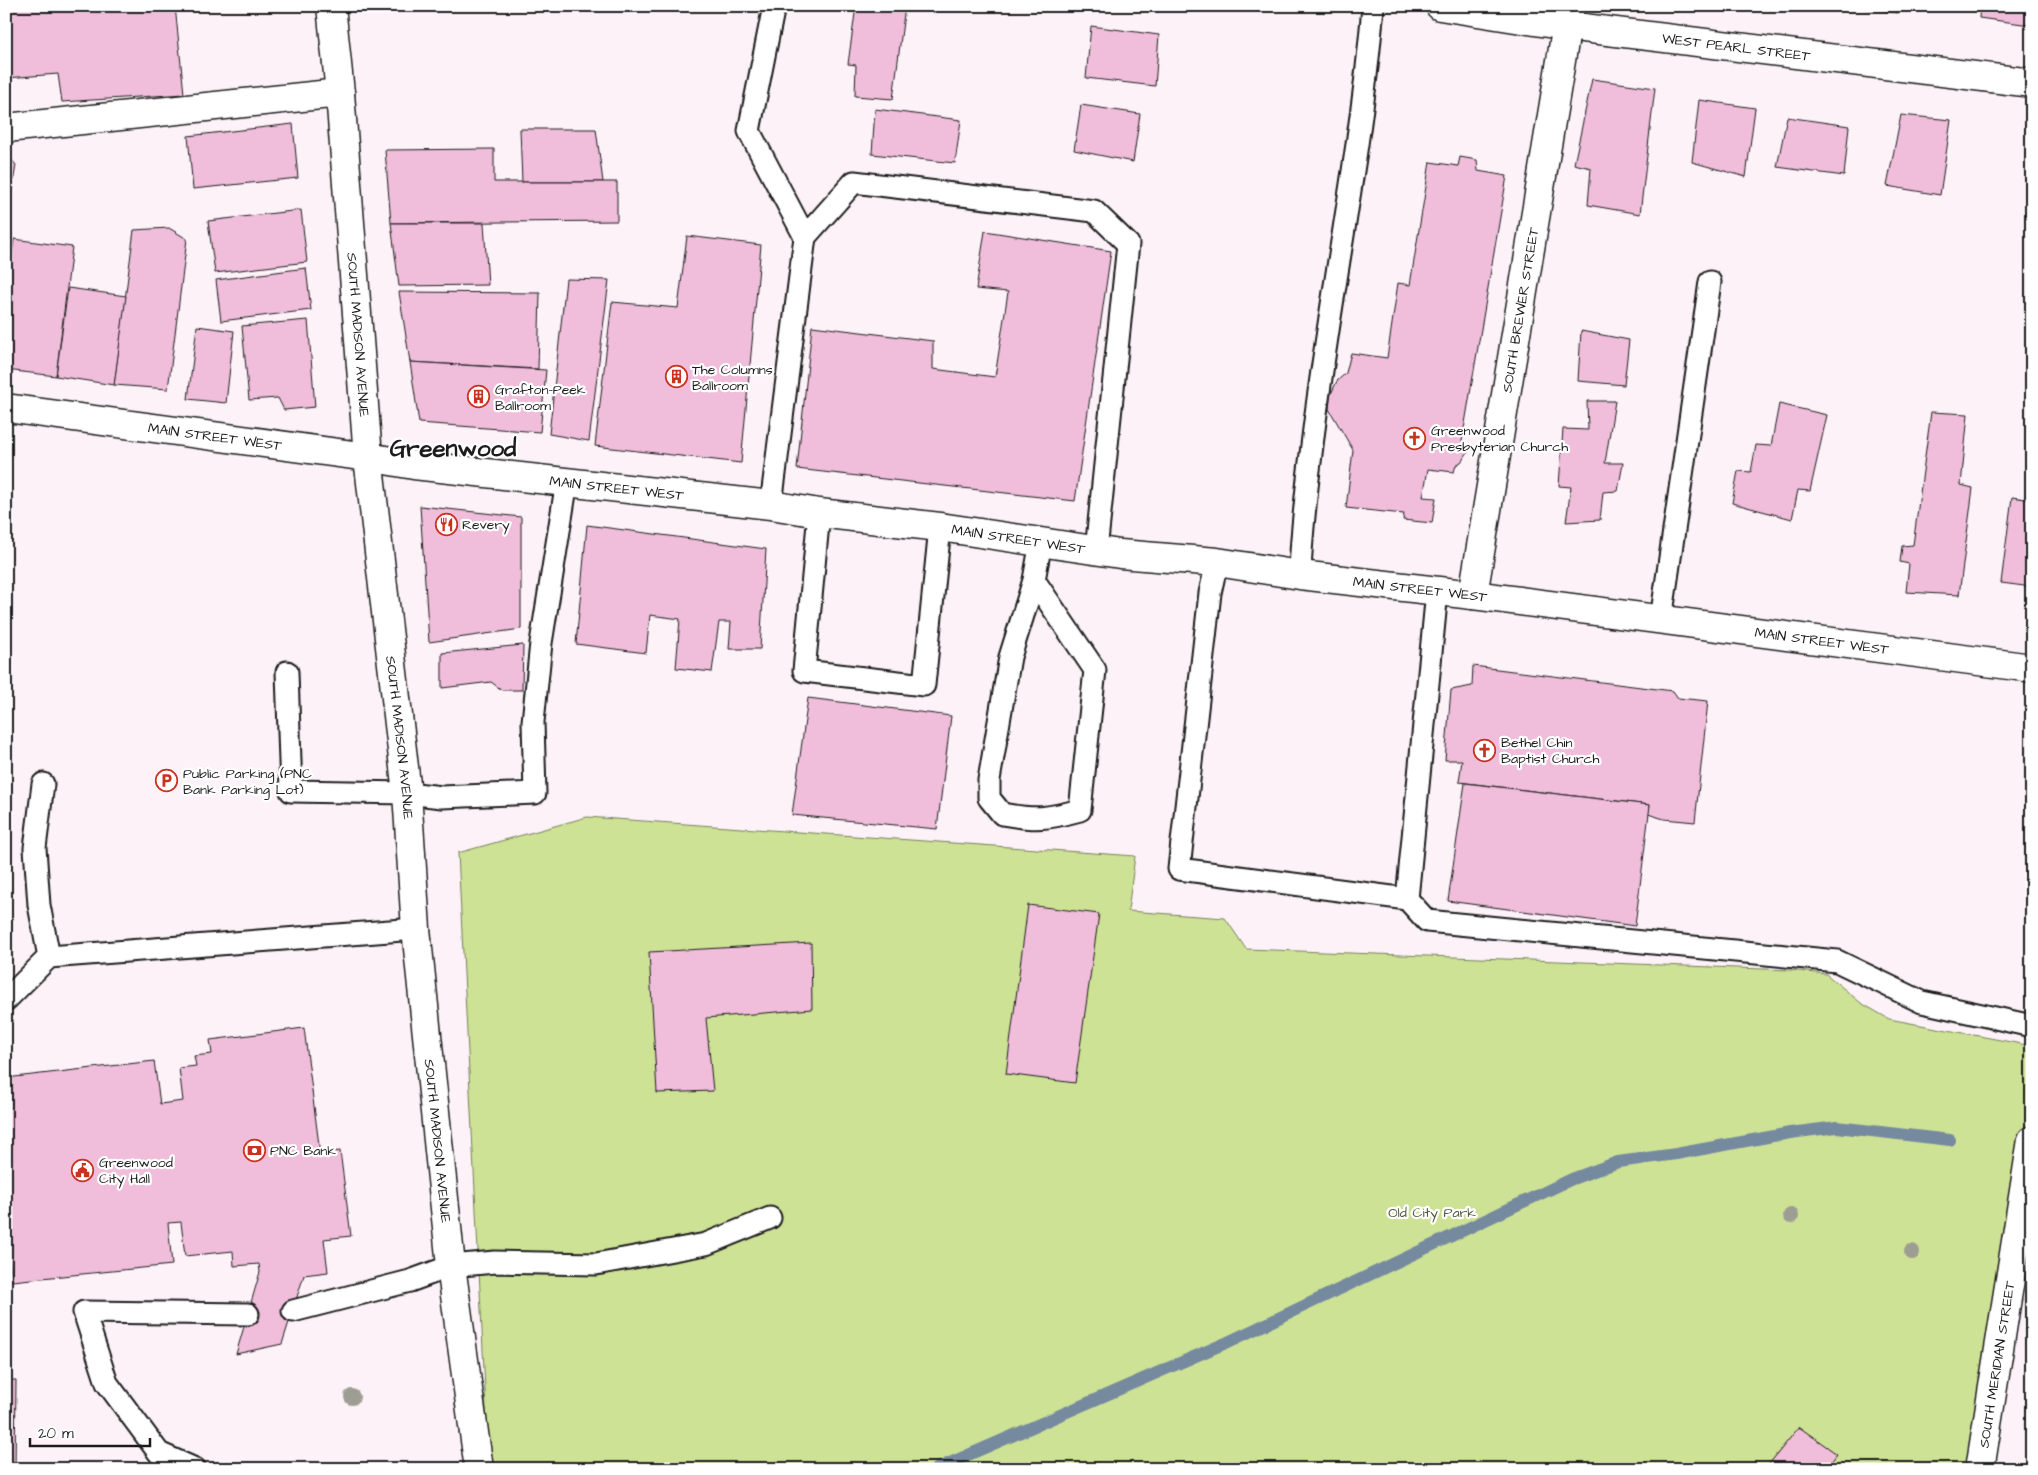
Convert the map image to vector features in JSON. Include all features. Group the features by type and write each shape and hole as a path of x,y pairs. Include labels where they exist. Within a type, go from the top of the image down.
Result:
{"main road":[{"name":"SOUTH MADISON AVENUE","path":"331,6 340,93 368,458 407,793 416,929 451,1266 479,1469"},
{"name":"WEST PEARL STREET","path":"1440,6 1569,16 2032,83"},
{"name":"SOUTH BREWER STREET","path":"1473,595 1569,16"},
{"path":"6,128 340,93"},
{"name":"MAIN STREET WEST","path":"6,408 414,465 771,505 1096,550 1216,562 1300,575 1473,595 2032,668"},
{"name":"SOUTH MERIDIAN STREET","path":"1980,1469 2032,1140"}],"lane":[{"path":"774,6 749,131 805,237"},
{"path":"1300,575 1301,543 1318,392 1349,199 1373,6"},
{"path":"771,505 805,237 854,182 1094,211 1128,244 1096,550"},
{"path":"1661,620 1710,282"},
{"path":"287,672 291,790 407,793 442,797 535,793 533,722 541,643 567,482"},
{"path":"819,513 804,671 914,684 924,685 940,527"},
{"path":"1034,580 1095,670 1080,810 1050,818 1027,819 1002,814 989,798 990,780 1010,657 1034,580 1041,542"},
{"path":"1216,562 1210,593 1179,869 1407,898 1427,921 1837,960 1922,1002 2032,1026"},
{"path":"1407,898 1437,591"},
{"path":"43,784 35,848 39,905 49,957"},
{"path":"6,1000 49,957 416,929"},
{"path":"293,1311 410,1281 451,1266 495,1262 596,1264 706,1244 770,1218"},
{"path":"195,1469 159,1453 107,1383 84,1312 248,1314"}],"green space":[{"name":"Old City Park","path":"587,817 1135,856 1128,911 1225,918 1246,949 1789,970 1826,974 1861,1003 1889,1019 2032,1046 2032,1133 1979,1469 489,1469 458,853"}],"building":[{"path":"6,6 175,6 184,94 62,102 58,74 6,78"},
{"path":"856,6 905,6 893,99 855,96 856,65 848,64"},
{"path":"1859,6 1900,6 1898,13 1858,8"},
{"path":"1980,6 2032,6 2030,25 1979,18"},
{"path":"1091,26 1159,35 1155,86 1086,78"},
{"path":"1592,79 1655,88 1640,214 1588,205 1591,168 1574,164"},
{"path":"1699,100 1755,108 1746,177 1692,162"},
{"path":"1081,105 1140,114 1133,162 1074,150"},
{"path":"875,109 961,120 955,163 872,154"},
{"path":"1901,115 1951,120 1940,195 1887,186"},
{"path":"1787,117 1849,126 1844,176 1777,167"},
{"path":"293,124 298,178 193,189 188,136"},
{"path":"520,129 596,129 603,182 522,182"},
{"path":"494,149 494,182 617,182 617,221 391,223 385,150"},
{"path":"6,153 16,165 7,220 6,220"},
{"path":"1460,157 1477,160 1478,171 1507,176 1462,441 1467,445 1468,452 1461,462 1456,465 1454,472 1428,469 1423,497 1436,498 1432,523 1403,520 1404,514 1346,508 1353,450 1329,409 1330,396 1337,381 1346,373 1351,353 1387,358 1398,283 1410,285 1430,162 1458,166"},
{"path":"301,210 307,262 215,273 208,221"},
{"path":"391,223 484,223 488,285 399,286"},
{"path":"169,228 187,239 168,389 114,385 134,230"},
{"path":"985,231 1111,251 1075,501 797,469 812,326 933,341 933,369 995,377 1008,292 976,289"},
{"name":"The Columns Ballroom","path":"687,236 761,245 741,463 595,446 612,302 678,308"},
{"path":"14,239 72,247 56,376 6,370 6,296"},
{"path":"306,268 311,310 221,321 216,280"},
{"path":"566,279 609,280 589,441 549,434"},
{"path":"68,288 126,296 114,385 56,376"},
{"path":"399,292 540,293 538,369 410,362"},
{"path":"308,320 315,407 284,410 278,398 249,400 242,326"},
{"path":"197,326 234,331 226,403 188,399"},
{"path":"1581,331 1629,340 1624,385 1578,381"},
{"name":"Grafton-Peek Ballroom","path":"410,362 546,370 540,432 419,423"},
{"path":"1587,401 1615,401 1605,463 1623,463 1618,491 1603,492 1600,520 1566,522 1571,487 1559,486 1563,429 1588,430"},
{"path":"1779,404 1827,415 1810,491 1798,490 1792,519 1732,503 1738,471 1751,472 1756,445 1771,446"},
{"path":"1931,412 1968,414 1961,485 1973,488 1959,595 1906,592 1909,564 1900,562 1902,546 1913,545"},
{"path":"2012,497 2032,500 2032,587 2001,583"},
{"path":"420,506 521,517 521,629 429,642"},
{"path":"587,525 766,549 760,649 729,649 731,622 719,622 712,672 676,668 680,619 650,615 646,653 576,644"},
{"path":"523,645 522,690 502,690 491,682 442,688 442,653"},
{"path":"1473,666 1673,691 1678,698 1708,701 1695,822 1664,819 1648,814 1650,805 1459,782 1462,760 1445,760 1451,690 1472,686"},
{"path":"808,698 951,716 937,829 792,815"},
{"path":"1465,783 1650,805 1635,926 1448,901"},
{"path":"1028,905 1099,914 1075,1083 1006,1074"},
{"path":"811,943 812,1009 706,1018 713,1091 657,1093 649,952"},
{"path":"304,1028 320,1153 340,1151 351,1236 324,1239 328,1272 304,1275 282,1344 236,1354 260,1272 259,1264 234,1266 233,1251 185,1256 181,1222 168,1223 172,1265 12,1281 6,1227 6,1078 154,1061 160,1104 183,1101 179,1068 196,1066 194,1056 212,1054 210,1040"},
{"path":"6,1380 16,1380 15,1469 6,1469"},
{"path":"1799,1427 1837,1454 1826,1469 1765,1469"}],"waterway":[{"path":"936,1469 1228,1342 1572,1179 1618,1162 1837,1127 1950,1140"}],"place":[{"name":"The Columns Ballroom","path":"676,377"},
{"name":"Grafton-Peek Ballroom","path":"479,397"},
{"name":"Greenwood Presbyterian Church","path":"1415,438"},
{"name":"Revery","path":"446,524"},
{"name":"Bethel Chin Baptist Church","path":"1485,750"},
{"name":"Public Parking (PNC Bank Parking Lot)","path":"167,781"},
{"name":"PNC Bank","path":"254,1150"},
{"name":"Greenwood City Hall","path":"83,1170"}],"district":[{"name":"Greenwood","path":"453,448"}]}
